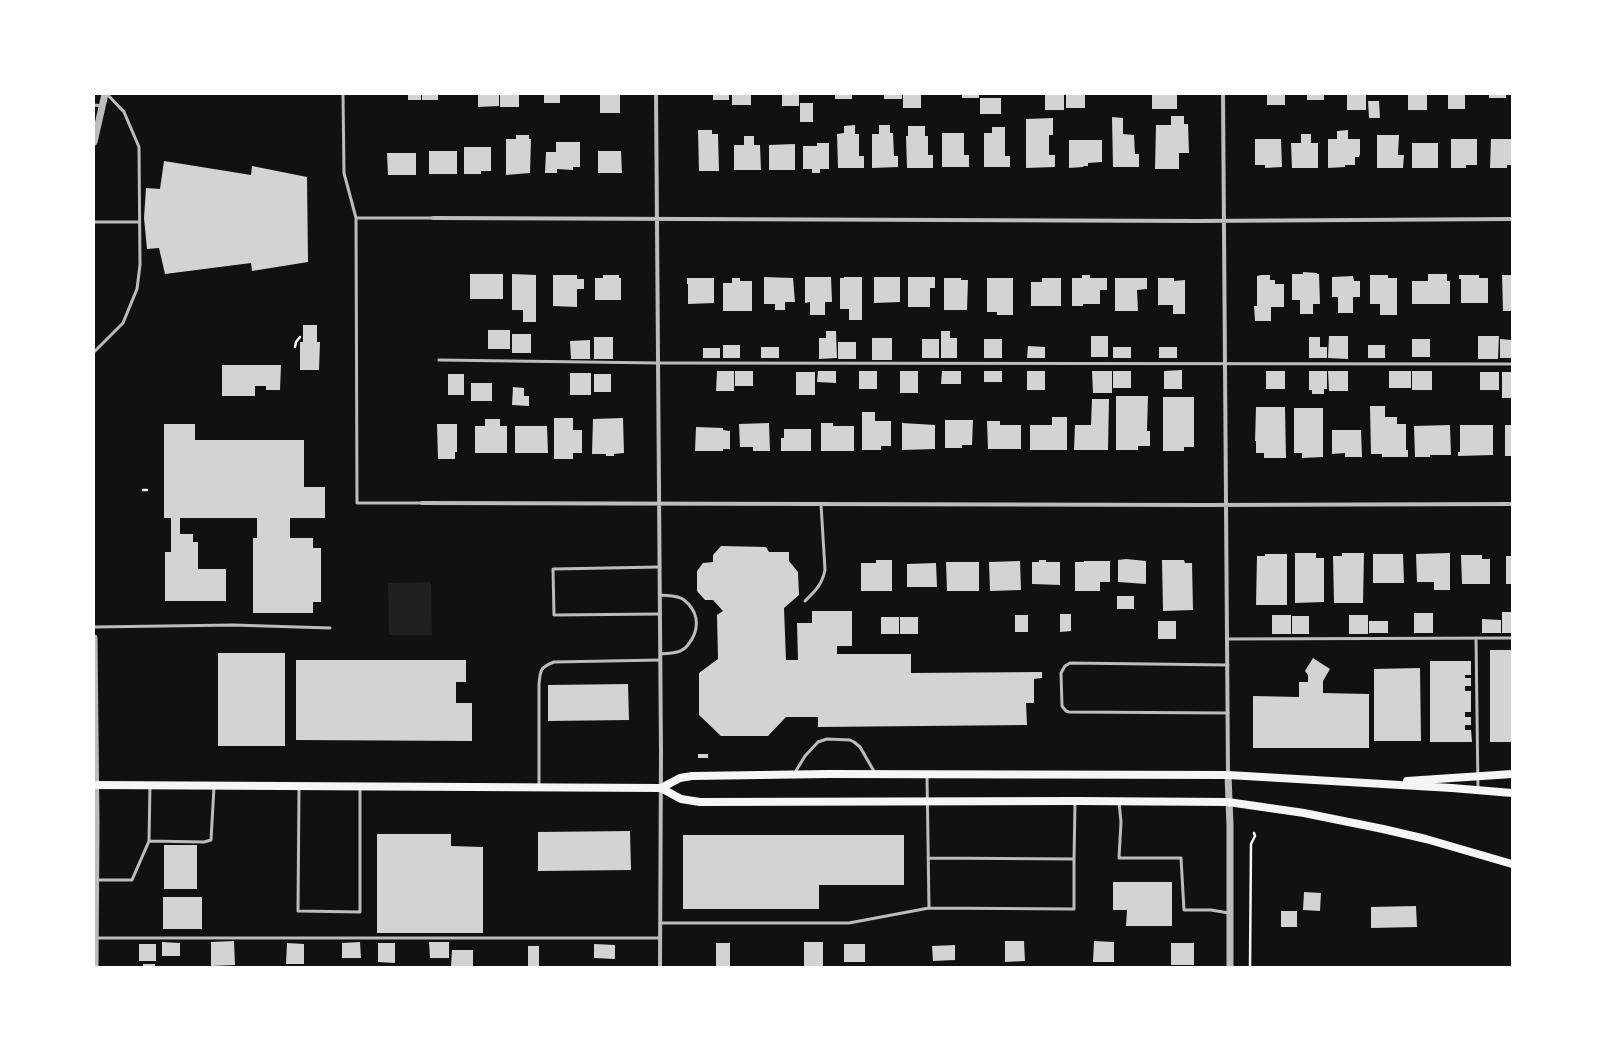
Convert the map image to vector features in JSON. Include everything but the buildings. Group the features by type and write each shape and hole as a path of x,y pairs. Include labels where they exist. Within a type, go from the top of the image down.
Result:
{"main road":[{"path":"94,785 661,788 682,778 692,776 793,774 1228,775 1512,793"},
{"path":"1374,784 1512,774"},
{"path":"661,788 681,799 696,801 1228,802 1304,813 1383,829 1426,839 1512,864"}],"street":[{"path":"94,142 106,94"},
{"path":"656,94 660,567 660,967"},
{"path":"1223,94 1228,802 1230,826 1231,913 1230,967"},
{"path":"433,218 1223,221 1512,219"},
{"path":"422,503 1226,505 1512,504"},
{"path":"94,638 95,967"}],"lane":[{"path":"94,352 123,323 137,289 140,265 140,147 124,112 106,94"},
{"path":"343,94 344,173 356,218 357,503 422,503"},
{"path":"94,105 103,106"},
{"path":"356,218 433,218"},
{"path":"94,222 139,222"},
{"path":"439,360 658,363 1512,364"},
{"path":"805,601 819,588 824,575 821,504"},
{"path":"660,567 553,569 554,615 660,614"},
{"path":"660,595 676,596 684,599 694,612 697,623 695,633 687,647 678,652 660,654"},
{"path":"94,627 233,625 330,628"},
{"path":"1476,638 1478,790"},
{"path":"1227,639 1512,638"},
{"path":"539,787 539,685 540,673 545,665 554,662 660,660"},
{"path":"1228,665 1070,663 1065,666 1062,673 1062,706 1069,712 1228,713"},
{"path":"793,774 805,756 818,742 827,739 850,740 854,742 860,747 876,774"},
{"path":"927,774 929,908"},
{"path":"95,880 132,880 149,841 150,785"},
{"path":"149,841 204,842 211,840 214,786"},
{"path":"299,786 298,912 360,912 360,786"},
{"path":"660,924 849,923 929,908 1074,909 1075,801"},
{"path":"1118,801 1121,822 1119,858 1181,858 1184,910 1211,910 1231,913"},
{"path":"928,858 1074,859"},
{"path":"94,938 660,938"}],"path":[{"path":"295,347 296,342 300,337"},
{"path":"1250,967 1250,844 1255,836 1254,833"}],"shaded area":[{"path":"431,582 432,635 389,635 388,583"}]}
